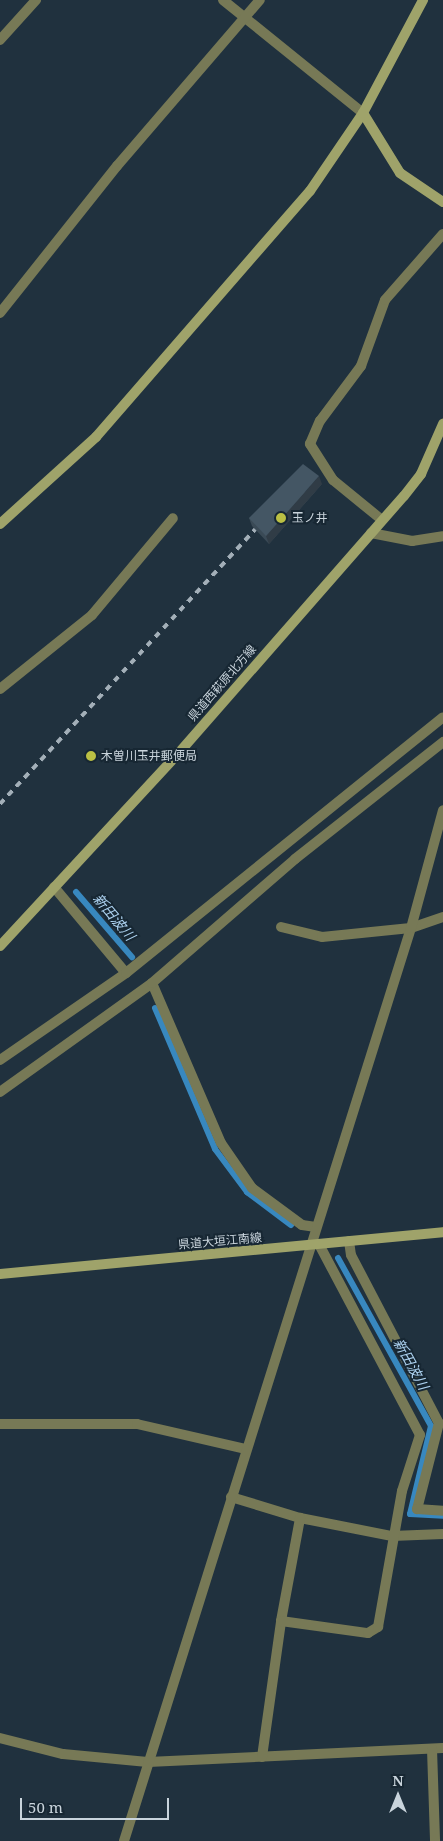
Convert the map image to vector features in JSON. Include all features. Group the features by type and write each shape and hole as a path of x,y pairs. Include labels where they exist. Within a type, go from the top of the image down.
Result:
{"main road":[{"path":"0,524 96,437 197,326 310,192 363,112 423,0"},
{"path":"363,112 400,173 443,202"},
{"name":"県道西萩原北方線","path":"0,946 382,520 421,474 443,424"},
{"name":"県道大垣江南線","path":"0,1274 443,1232"}],"street":[{"path":"0,40 36,0"},
{"path":"223,0 243,20 363,112"},
{"path":"0,313 117,166 260,0"},
{"path":"382,520 333,480 310,444 320,421 361,366 386,300 443,234"},
{"path":"0,689 92,614 173,518"},
{"path":"370,533 412,540 443,536"},
{"path":"0,1060 126,973 443,717"},
{"path":"0,1092 152,984 294,859 443,742"},
{"path":"124,1841 246,1450 315,1245 316,1227 411,928 443,810"},
{"path":"54,887 126,973"},
{"path":"281,927 322,937 411,928 443,917"},
{"path":"152,984 221,1143 252,1188 302,1224 316,1227"},
{"path":"349,1241 350,1255 439,1423 417,1509 443,1511"},
{"path":"281,1620 368,1633 378,1627 392,1536 420,1435 315,1245"},
{"path":"0,1424 137,1424 246,1450"},
{"path":"231,1497 300,1518 392,1536 443,1534"},
{"path":"262,1757 281,1620 300,1518"},
{"path":"0,1738 63,1754 148,1762 443,1748"},
{"path":"432,1749 435,1841"}],"building":[{"path":"303,464 319,476 266,536 249,518"}],"waterway":[{"name":"新田波川","path":"76,892 132,957"},
{"name":"新田波川","path":"155,1008 215,1149 247,1192 291,1225"},
{"name":"新田波川","path":"338,1258 431,1426 410,1514 443,1516"}],"railway":[{"path":"0,804 265,519"}],"place":[{"name":"玉ノ井","path":"281,518"},
{"name":"木曽川玉井郵便局","path":"91,756"}]}
